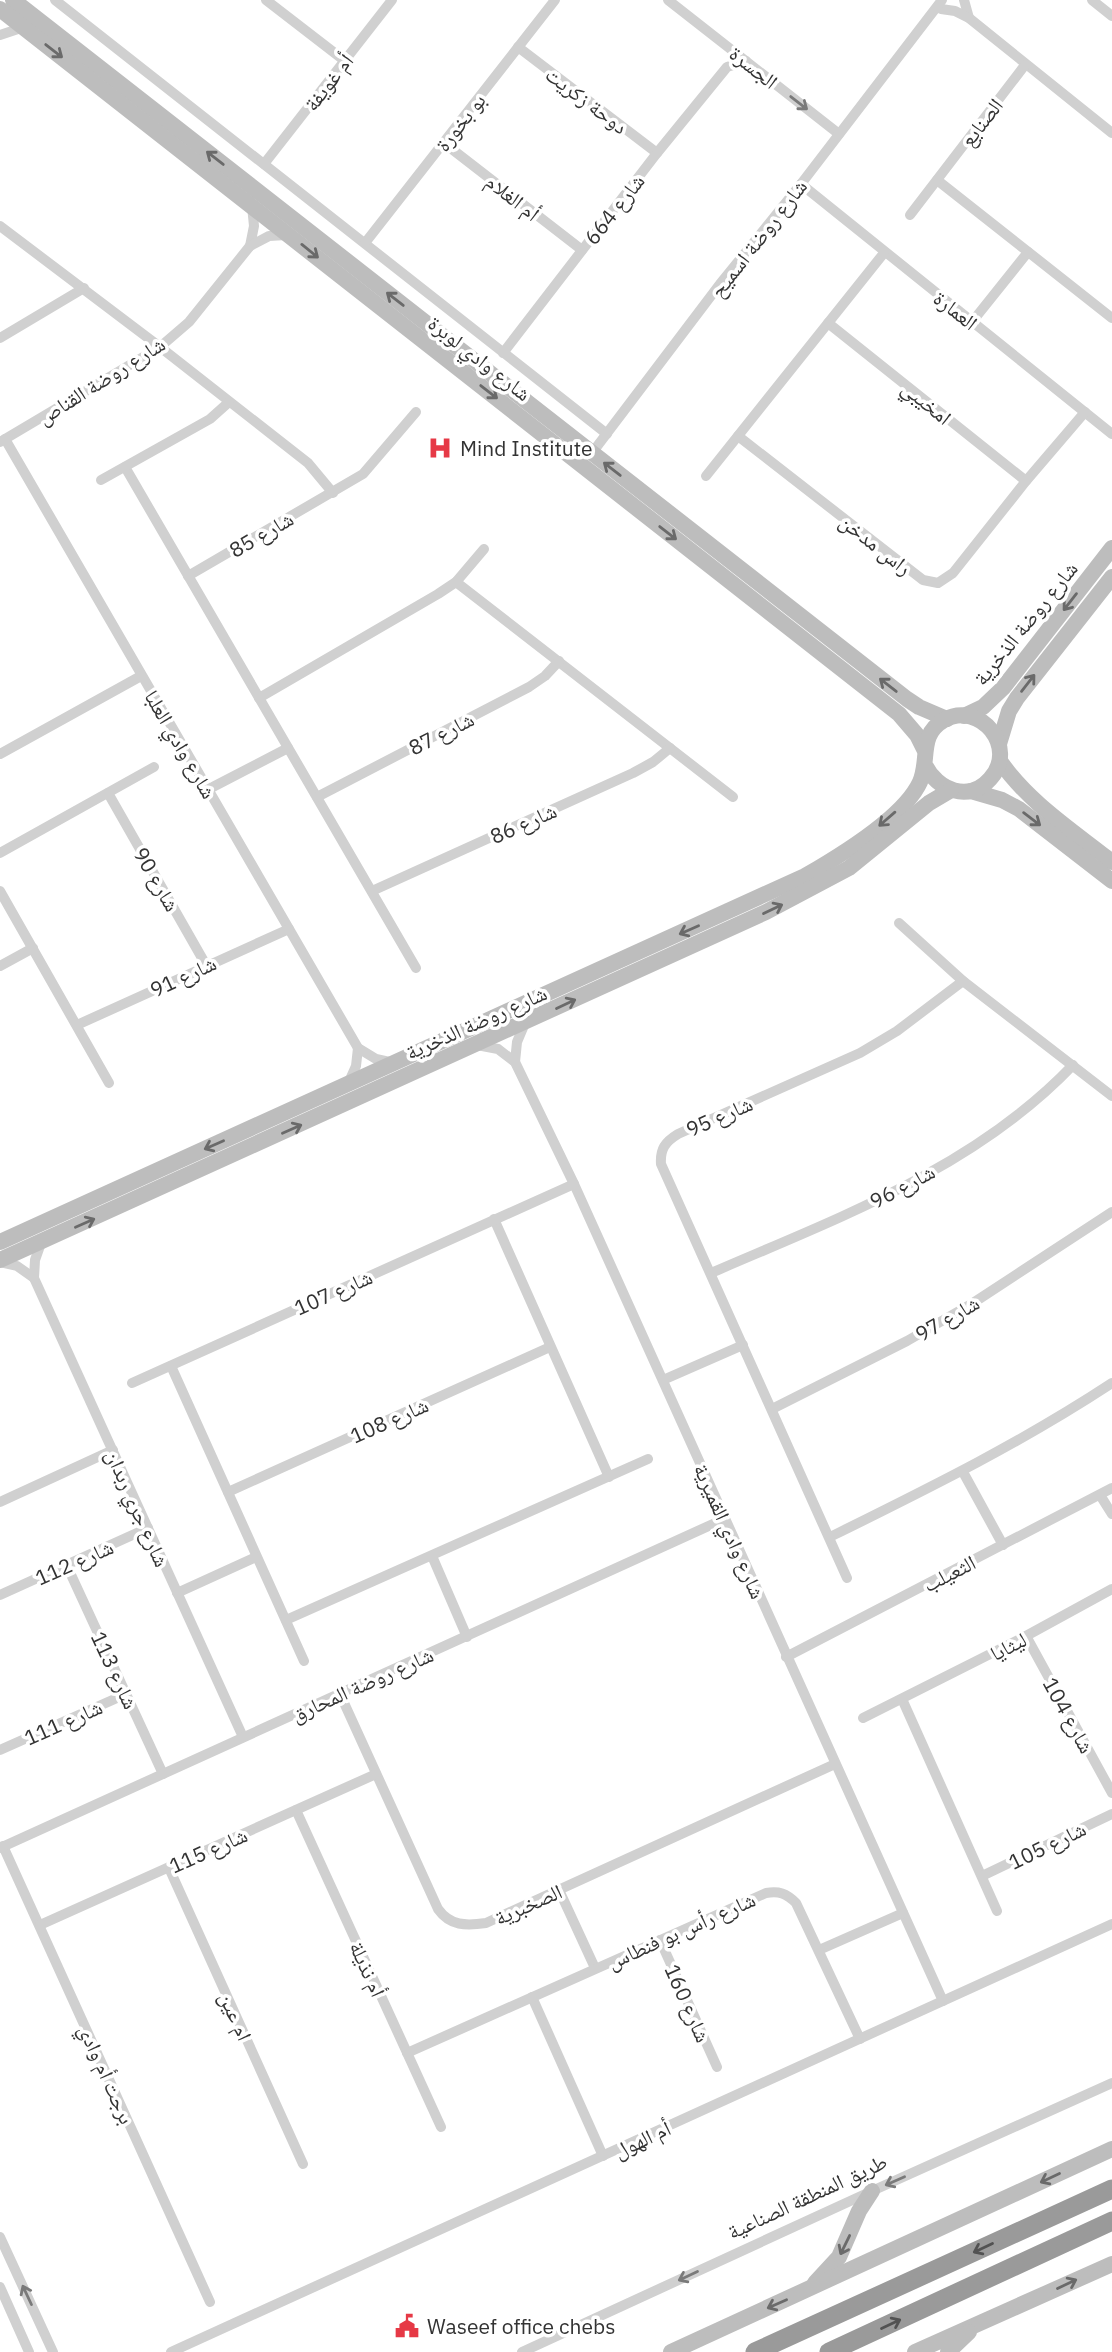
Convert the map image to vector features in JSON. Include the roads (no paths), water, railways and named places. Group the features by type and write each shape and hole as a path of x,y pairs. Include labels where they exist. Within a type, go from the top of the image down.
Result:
{"highway":[{"path":"755,2352 1112,2189"},
{"path":"829,2352 1112,2221"}],"street":[{"name":"شارع وادي لوبرة","path":"13,0 907,699 919,708 947,719"},
{"name":"شارع وادي لوبرة","path":"55,0 607,433"},
{"path":"266,0 345,61"},
{"name":"أم غويفة","path":"264,164 392,0"},
{"name":"بو بخورة","path":"365,243 555,0"},
{"name":"الجسرة","path":"668,0 839,134"},
{"path":"964,0 969,18"},
{"path":"1093,0 1112,16"},
{"name":"شارع روضة اسميح","path":"592,453 720,284 944,3"},
{"path":"944,3 969,18 1112,133"},
{"name":"شارع وادي لوبرة","path":"0,9 899,715 917,735 925,757"},
{"path":"0,35 24,27"},
{"name":"دوحة زكريت","path":"518,47 657,153"},
{"path":"728,47 727,67 746,61"},
{"name":"الصنايع","path":"909,215 1026,65"},
{"name":"شارع 664","path":"503,353 727,67"},
{"name":"أم الغلام","path":"444,143 582,250"},
{"path":"937,180 1112,318"},
{"name":"العمارة","path":"801,184 1112,434"},
{"path":"250,246 254,226 253,206"},
{"path":"0,226 308,463 333,493"},
{"path":"250,246 269,236 290,235"},
{"name":"شارع روضة القناص","path":"2,441 160,347 189,321 250,246"},
{"path":"972,322 1028,252"},
{"path":"706,476 884,253"},
{"path":"0,338 84,288"},
{"name":"امخيبي","path":"828,324 1026,481"},
{"path":"101,480 210,419 229,402"},
{"name":"شارع 85","path":"188,576 363,474 416,411"},
{"name":"راس مدخن","path":"738,436 923,580 938,583 953,573 1084,412"},
{"name":"شارع وادي العلبا","path":"2,441 358,1048"},
{"path":"125,467 416,968"},
{"name":"شارع روضة الذخرية","path":"964,716 982,707 1003,688 1112,548"},
{"path":"259,698 456,582 484,549"},
{"name":"شارع روضة الذخرية","path":"999,744 1009,711 1017,698 1112,577"},
{"path":"456,582 733,797"},
{"name":"شارع 87","path":"317,797 529,687 545,676 559,661"},
{"path":"0,754 141,676"},
{"path":"971,791 990,780 996,771 1000,761 999,744 990,727 982,721 964,716 947,719 931,731 925,757 935,781 951,790 971,791 1002,800 1019,809 1112,881"},
{"name":"شارع 86","path":"372,891 633,773 653,762 670,747"},
{"path":"207,790 288,748"},
{"name":"شارع روضة الذخرية","path":"0,1242 805,876 837,858 900,808 914,793 925,757"},
{"path":"1000,761 1023,790 1112,862"},
{"path":"0,853 154,767"},
{"name":"شارع روضة الذخرية","path":"0,1261 811,890 849,868 929,803 951,790"},
{"name":"شارع 90","path":"108,793 206,965"},
{"path":"0,891 109,1083"},
{"path":"899,923 963,981 1112,1096"},
{"name":"شارع 91","path":"77,1025 289,929"},
{"path":"0,966 33,948"},
{"name":"شارع 95","path":"847,1578 661,1164 662,1148 669,1140 860,1053 897,1031 963,981"},
{"path":"515,1062 517,1042 525,1023"},
{"path":"477,1045 498,1049 515,1062"},
{"path":"348,1084 356,1066 358,1048 376,1059 397,1063"},
{"name":"شارع وادي القميرية","path":"515,1062 574,1184 943,2001"},
{"name":"شارع 96","path":"711,1273 852,1212 961,1154 1012,1120 1073,1065"},
{"name":"شارع 107","path":"132,1383 574,1184"},
{"name":"شارع 97","path":"772,1409 951,1316 1112,1212"},
{"path":"494,1219 609,1477"},
{"path":"34,1278 35,1260 41,1242"},
{"path":"0,1261 17,1266 34,1278"},
{"name":"شارع جري ربدان","path":"34,1278 243,1737"},
{"path":"663,1380 743,1345"},
{"name":"شارع 108","path":"228,1492 550,1347"},
{"path":"171,1366 304,1661"},
{"path":"830,1537 963,1472 1076,1407 1112,1383"},
{"path":"0,1502 113,1450"},
{"path":"286,1620 648,1459"},
{"path":"963,1472 1003,1545"},
{"name":"الثعيلب","path":"786,1657 1112,1488"},
{"path":"1100,1495 1112,1514"},
{"name":"شارع روضة المحارق","path":"1,1847 724,1519"},
{"name":"شارع 112","path":"0,1595 148,1528"},
{"path":"432,1556 467,1637"},
{"path":"177,1593 256,1557"},
{"name":"شارع 113","path":"67,1566 163,1774"},
{"name":"ليثايا","path":"863,1718 1026,1636 1112,1589"},
{"name":"شارع 104","path":"1026,1636 1112,1793"},
{"name":"شارع 111","path":"0,1750 126,1694"},
{"name":"الصخبرية","path":"340,1694 438,1909 451,1922 461,1925 486,1923 835,1764"},
{"path":"902,1699 997,1911"},
{"name":"شارع 115","path":"40,1924 376,1774"},
{"name":"أم نذيلة","path":"296,1810 441,2127"},
{"name":"شارع 105","path":"982,1876 1112,1814"},
{"name":"برجت أم وادي","path":"1,1847 40,1924 210,2302"},
{"name":"ام عين","path":"169,1868 303,2164"},
{"name":"شارع رأس بو فنطاس","path":"559,1890 595,1968"},
{"name":"شارع رأس بو فنطاس","path":"407,2053 766,1893 781,1892 796,1903 860,2039"},
{"path":"818,1950 903,1913"},
{"name":"أم الهول","path":"171,2352 1112,1924"},
{"name":"شارع 160","path":"660,1940 716,2067"},
{"path":"532,1997 603,2156"},
{"name":"طريق المنطقة الصناعية","path":"522,2352 1112,2083"},
{"path":"671,2352 1112,2150"},
{"path":"806,2291 839,2256 859,2211 872,2191"},
{"path":"0,2237 53,2352"},
{"path":"915,2352 1112,2264"},
{"path":"0,2287 29,2352"},
{"path":"948,2352 980,2322"}],"place":[{"name":"Mind Institute","path":"440,448"},
{"name":"Waseef office chebs","path":"407,2326"}]}
